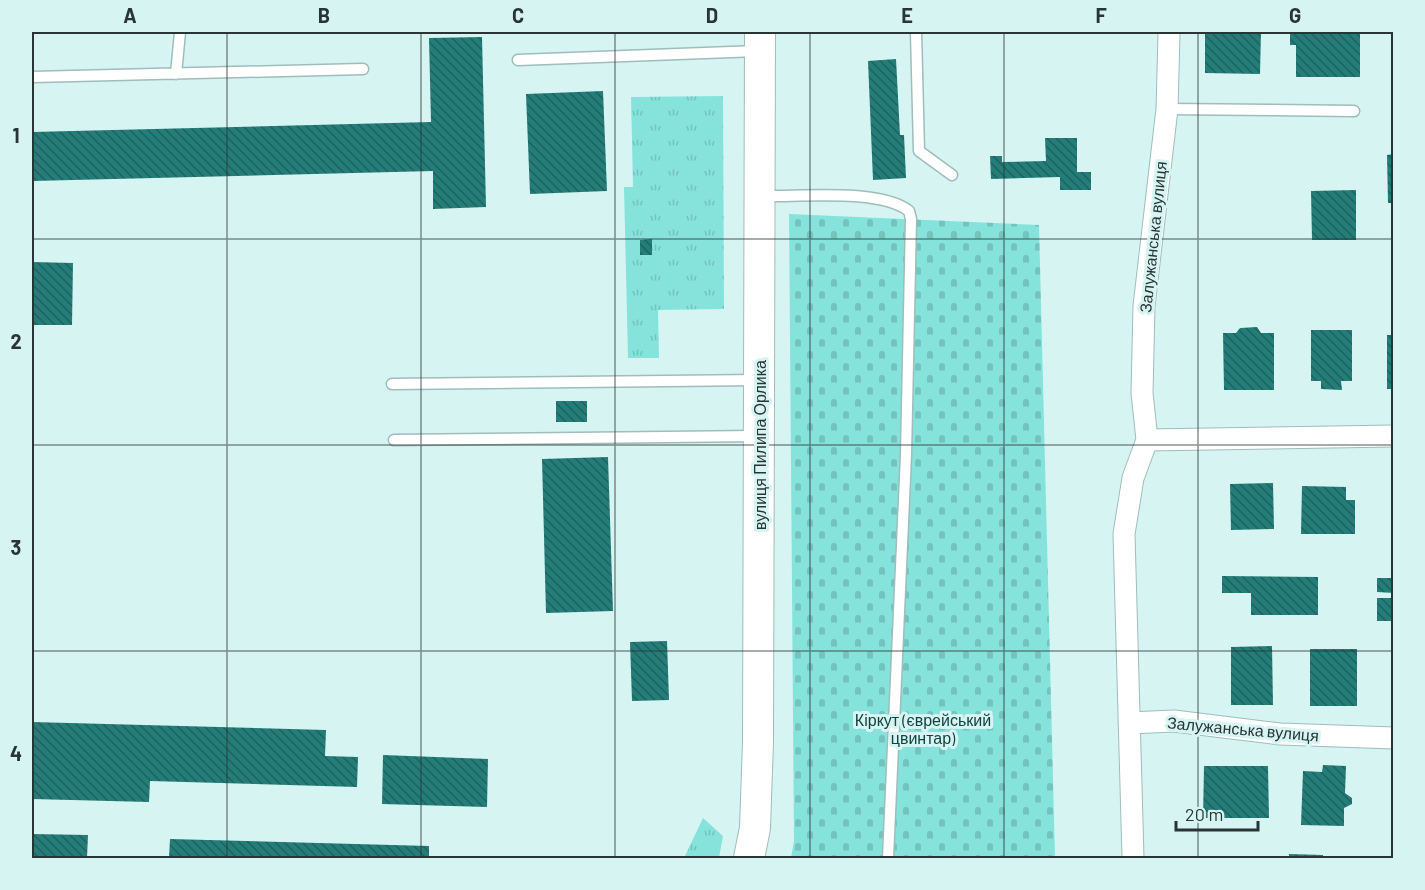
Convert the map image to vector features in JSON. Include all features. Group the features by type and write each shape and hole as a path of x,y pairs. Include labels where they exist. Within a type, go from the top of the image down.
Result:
{"main road":[{"name":"вулиця Пилипа Орлика","path":"749,858 755,828 758,742 760,41"}],"street":[{"name":"Залужанська вулиця","path":"1133,858 1124,534 1133,478 1147,440 1142,393 1144,306 1167,109 1167,33"},
{"path":"1147,440 1394,436"},
{"name":"Залужанська вулиця","path":"1129,723 1174,721 1280,734 1394,738"}],"lane":[{"path":"176,74 180,32"},
{"path":"915,32 919,151 952,175"},
{"path":"518,60 760,41"},
{"path":"32,77 363,69"},
{"path":"1167,109 1354,111"},
{"path":"760,196 878,197 898,202 909,211 911,219 906,455 888,858"},
{"path":"392,384 760,380"},
{"path":"394,440 760,436"}],"green space":[{"path":"723,96 724,309 658,310 659,358 628,358 624,187 633,187 631,97"},
{"name":"Кіркут (єврейський цвинтар)","path":"789,214 1039,225 1055,858 791,858 794,841"},
{"path":"703,818 723,836 719,858 684,858"}],"building":[{"path":"1205,32 1261,32 1260,74 1205,73"},
{"path":"1290,32 1360,32 1360,77 1296,77 1296,45 1290,45"},
{"path":"482,37 486,207 433,209 433,171 32,181 32,132 431,122 429,38"},
{"path":"896,59 900,135 904,135 906,178 873,180 868,61"},
{"path":"603,91 607,191 530,194 526,94"},
{"path":"1045,138 1077,138 1077,172 1091,172 1091,190 1060,190 1060,177 991,179 990,156 1002,156 1002,162 1046,161"},
{"path":"1394,154 1394,203 1388,203 1387,155"},
{"path":"1356,190 1356,240 1312,240 1311,191"},
{"path":"652,239 652,255 640,255 640,240"},
{"path":"32,262 73,263 72,325 32,325"},
{"path":"1257,327 1261,333 1274,333 1274,390 1224,390 1223,333 1236,333 1240,328"},
{"path":"1311,330 1352,330 1352,381 1341,381 1342,390 1321,389 1321,381 1311,381"},
{"path":"1387,335 1394,335 1394,389 1387,389"},
{"path":"556,401 587,401 587,422 556,422"},
{"path":"608,457 613,611 546,613 542,459"},
{"path":"1273,483 1274,529 1231,530 1230,484"},
{"path":"1302,486 1346,487 1346,500 1355,500 1355,534 1301,534"},
{"path":"1222,576 1318,577 1318,615 1251,615 1251,593 1222,593"},
{"path":"1377,578 1394,578 1394,593 1377,592"},
{"path":"1377,598 1394,598 1394,621 1377,621"},
{"path":"667,641 669,700 632,701 630,642"},
{"path":"1272,646 1273,705 1231,705 1231,647"},
{"path":"1310,649 1357,649 1357,706 1310,706"},
{"path":"32,722 326,730 325,756 358,757 357,787 150,781 149,802 32,799"},
{"path":"383,755 488,759 487,807 382,804"},
{"path":"1323,765 1346,766 1345,793 1352,798 1352,804 1344,808 1344,826 1301,825 1303,771 1322,772"},
{"path":"1204,766 1268,766 1269,818 1203,818"},
{"path":"32,834 88,835 87,858 32,858"},
{"path":"170,839 429,846 429,858 169,858"},
{"path":"1289,854 1323,855 1323,858 1289,858"}]}
